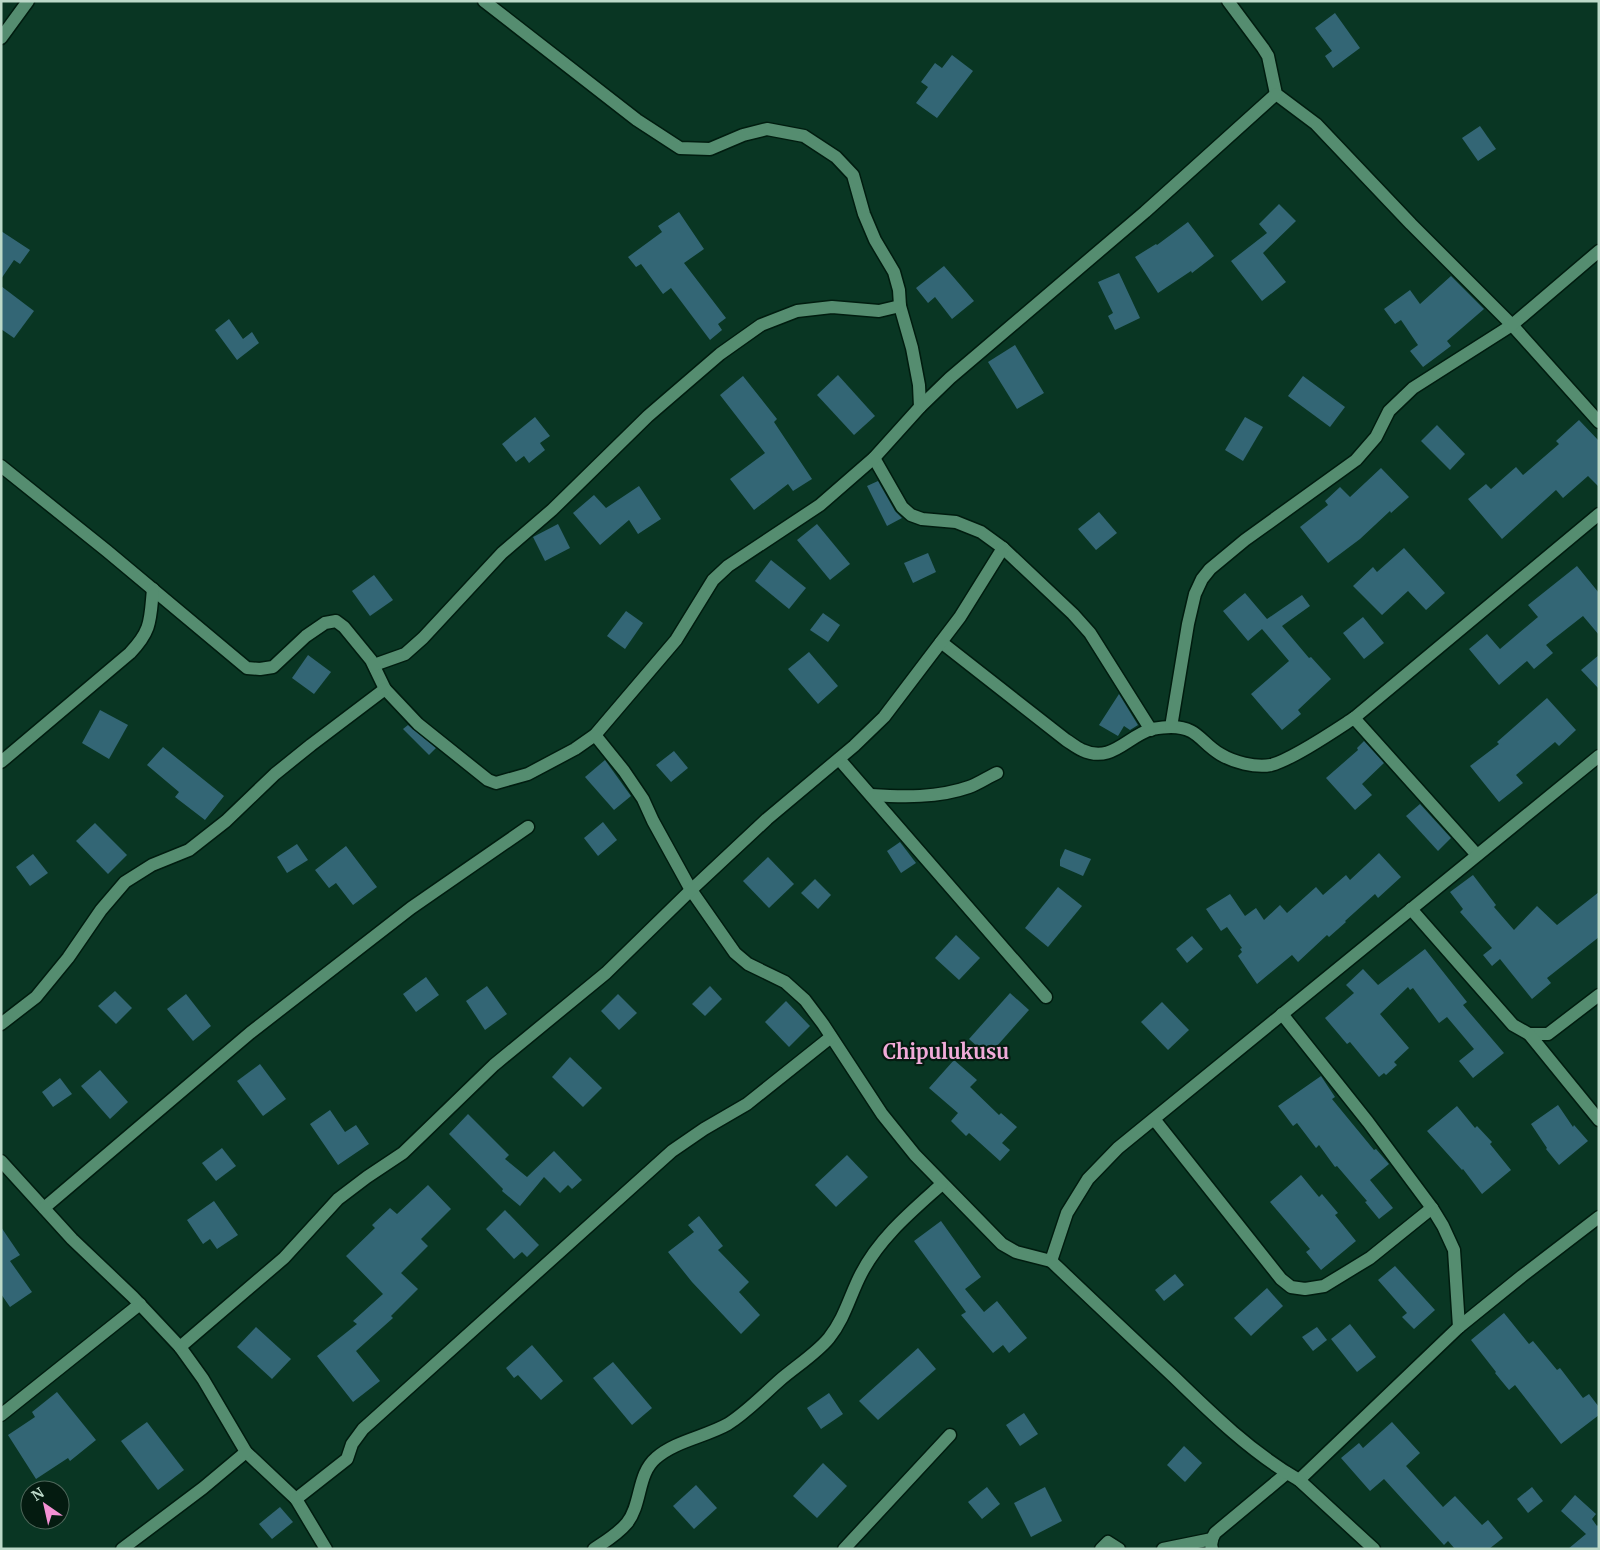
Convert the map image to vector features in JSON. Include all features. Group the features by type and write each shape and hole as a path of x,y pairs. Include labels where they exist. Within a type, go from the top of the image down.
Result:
{"street":[{"path":"1,38 28,1"},
{"path":"484,1 638,120 680,148 710,149 743,135 768,129 804,136 836,157 853,175 864,214 875,240 894,272 899,290 900,306 912,348 919,385 920,407"},
{"path":"1228,1 1254,34 1268,56 1276,94 1316,124 1411,224 1512,325 1599,422"},
{"path":"1,466 247,668 260,670 272,667 306,636 325,623 336,621 344,627 374,665 385,689 418,724 481,775 496,783 528,774 576,749 595,735 676,640 713,580 728,566 820,505 874,458 920,407 950,378 1145,212 1276,94"},
{"path":"1171,727 1188,624 1195,594 1202,579 1210,569 1245,540 1356,460 1376,438 1390,411 1413,388 1512,325 1599,250"},
{"path":"374,665 405,654 423,638 502,553 552,510 648,416 720,354 762,325 796,311 832,307 879,310 900,306"},
{"path":"874,458 902,507 911,515 922,519 956,522 981,532 1003,548 1073,614 1090,633 1151,730"},
{"path":"941,642 1066,740 1084,751 1100,754 1112,752 1151,730 1171,727 1190,730 1219,754 1244,763 1260,766 1272,765 1354,718 1599,514"},
{"path":"180,1347 284,1258 338,1199 367,1176 402,1153 494,1065 606,974 691,890 767,819 839,759 884,717 960,617 1003,548"},
{"path":"1,762 130,653 143,639 150,621 152,589"},
{"path":"1,1024 36,997 68,958 101,910 125,882 152,865 189,850 226,821 275,774 385,689"},
{"path":"1354,718 1477,855"},
{"path":"595,735 624,771 643,799 691,890 735,953 748,964 786,982 805,1000 882,1114 915,1155 942,1184 1002,1244 1016,1252 1051,1261 1210,1412 1287,1474 1299,1480 1374,1549"},
{"path":"1051,1261 1066,1214 1088,1179 1118,1148 1599,756"},
{"path":"839,759 1046,997"},
{"path":"871,794 903,797 946,793 969,787 997,772"},
{"path":"44,1208 250,1033 411,908 528,827"},
{"path":"1411,909 1513,1025 1529,1034 1599,1120"},
{"path":"1529,1034 1548,1034 1599,995"},
{"path":"1282,1014 1368,1122 1444,1226 1454,1250 1459,1327"},
{"path":"296,1499 346,1459 352,1444 364,1429 672,1151 704,1129 747,1104 831,1037"},
{"path":"1154,1119 1280,1278 1291,1287 1305,1289 1324,1286 1370,1258 1432,1208"},
{"path":"1,1161 72,1239 140,1304 180,1347 203,1379 246,1452 296,1499 326,1549"},
{"path":"594,1549 612,1538 628,1522 644,1475 655,1458 675,1445 703,1436 728,1423 829,1339 847,1310 861,1274 878,1246 907,1215 942,1184"},
{"path":"1299,1480 1459,1327 1599,1217"},
{"path":"1,1414 140,1304"},
{"path":"844,1549 950,1435"},
{"path":"122,1549 203,1488 246,1452"},
{"path":"1163,1549 1212,1544 1215,1533 1287,1474"},
{"path":"1101,1549 1108,1542 1119,1549"}],"building":[{"path":"1335,13 1360,48 1333,68 1325,56 1332,51 1315,28"},
{"path":"952,55 973,71 937,118 916,103 928,87 921,82 935,63 942,68"},
{"path":"1480,126 1496,149 1478,161 1462,138"},
{"path":"1279,204 1296,221 1263,253 1286,282 1262,301 1231,261 1267,233 1259,224"},
{"path":"679,212 704,249 684,263 726,318 718,324 722,330 710,340 671,288 663,294 641,264 636,267 628,257 662,232 658,226"},
{"path":"1188,222 1214,256 1192,273 1191,271 1158,293 1135,257 1157,245"},
{"path":"1,231 30,250 20,264 14,260 1,279"},
{"path":"944,266 974,301 952,319 935,297 928,303 916,288"},
{"path":"1119,273 1140,318 1115,330 1108,316 1113,313 1098,282"},
{"path":"1451,276 1484,309 1447,341 1451,346 1423,367 1410,351 1418,345 1401,320 1395,324 1384,309 1410,290 1420,304"},
{"path":"1,286 34,311 14,338 1,329"},
{"path":"229,319 243,339 252,332 259,343 237,360 215,330"},
{"path":"1015,345 1044,393 1017,409 988,362"},
{"path":"838,375 875,416 854,435 817,395"},
{"path":"743,376 777,419 774,422 812,479 793,491 788,484 754,510 730,479 765,453 720,395"},
{"path":"1303,376 1345,407 1330,427 1288,396"},
{"path":"535,417 550,436 540,443 545,450 529,463 524,456 516,462 502,444"},
{"path":"1245,417 1263,427 1243,461 1225,450"},
{"path":"1579,420 1599,441 1599,487 1588,476 1563,498 1556,490 1502,539 1468,499 1486,484 1491,489 1516,467 1523,475 1559,444 1556,441"},
{"path":"1437,425 1465,454 1450,470 1421,441"},
{"path":"1381,468 1409,497 1391,513 1390,511 1360,539 1328,563 1300,527 1328,505 1325,501 1340,487 1350,497"},
{"path":"878,481 895,511 902,518 887,526 867,486"},
{"path":"639,486 661,519 638,534 629,520 600,545 573,513 594,495 606,508"},
{"path":"1099,512 1117,533 1096,550 1078,529"},
{"path":"558,524 570,548 545,561 533,537"},
{"path":"817,524 850,564 830,580 797,540"},
{"path":"1404,548 1445,593 1426,610 1408,591 1382,615 1353,586 1373,567 1377,572"},
{"path":"928,553 936,572 913,583 904,563"},
{"path":"771,560 806,588 789,609 755,581"},
{"path":"1577,566 1599,593 1599,635 1583,616 1546,645 1553,653 1534,669 1527,661 1499,685 1469,649 1487,634 1500,649 1538,617 1528,605"},
{"path":"374,575 393,600 370,616 352,591"},
{"path":"1245,593 1267,619 1302,595 1310,606 1282,626 1309,658 1311,657 1331,679 1298,710 1301,714 1282,730 1251,694 1289,661 1262,629 1248,641 1223,611"},
{"path":"626,611 643,623 625,649 607,636"},
{"path":"823,613 840,625 828,642 810,630"},
{"path":"1363,617 1384,643 1364,659 1343,633"},
{"path":"809,652 838,686 818,704 788,669"},
{"path":"308,655 331,672 314,694 292,678"},
{"path":"1599,655 1599,689 1581,670"},
{"path":"1119,694 1138,725 1130,730 1124,726 1118,736 1099,725"},
{"path":"1547,698 1576,730 1559,746 1555,742 1516,775 1523,783 1499,802 1470,766 1499,744 1497,742"},
{"path":"100,710 128,725 109,759 82,743"},
{"path":"408,725 436,748 429,755 403,729"},
{"path":"1364,741 1384,763 1362,784 1372,795 1355,810 1326,778 1358,750 1357,748"},
{"path":"163,747 224,796 205,820 175,797 179,792 147,765"},
{"path":"674,751 688,768 671,782 656,765"},
{"path":"605,760 631,796 614,810 585,777"},
{"path":"1420,804 1451,838 1438,851 1406,816"},
{"path":"603,822 617,840 598,856 584,838"},
{"path":"95,823 127,855 108,874 76,841"},
{"path":"900,842 916,863 901,873 887,851"},
{"path":"297,844 308,860 287,873 277,857"},
{"path":"346,846 377,887 353,905 336,883 329,888 315,870"},
{"path":"1065,849 1091,859 1083,876 1060,866 1060,860"},
{"path":"1379,853 1401,877 1378,898 1375,894 1346,922 1329,937 1327,935 1298,962 1292,955 1257,984 1238,956 1242,952 1240,949 1242,948 1227,927 1221,931 1206,909 1230,894 1245,916 1256,908 1264,920 1280,905 1287,913 1316,887 1323,895 1346,875 1350,880"},
{"path":"33,854 48,873 30,886 16,867"},
{"path":"768,857 794,884 769,908 743,881"},
{"path":"1473,875 1496,905 1494,907 1514,930 1537,906 1557,925 1599,892 1599,937 1547,978 1551,983 1532,999 1500,959 1492,966 1483,955 1492,948 1460,912 1463,909 1450,892"},
{"path":"815,879 831,895 818,909 801,893"},
{"path":"1058,887 1082,906 1048,947 1025,928"},
{"path":"956,935 980,958 959,980 935,958"},
{"path":"1192,936 1203,949 1187,963 1176,949"},
{"path":"1425,949 1467,1002 1463,1005 1504,1053 1473,1078 1459,1061 1474,1049 1447,1017 1439,1023 1413,988 1410,990 1408,987 1380,1014 1409,1048 1394,1062 1397,1065 1386,1075 1384,1073 1379,1077 1350,1042 1347,1044 1325,1018 1354,993 1346,985 1363,969 1378,985"},
{"path":"426,977 439,995 416,1012 403,994"},
{"path":"487,986 507,1014 485,1030 466,1001"},
{"path":"710,986 722,999 705,1016 692,1004"},
{"path":"115,991 132,1008 116,1024 98,1006"},
{"path":"1010,993 1029,1010 988,1056 969,1039"},
{"path":"186,994 211,1026 193,1041 167,1009"},
{"path":"618,994 637,1013 619,1030 601,1011"},
{"path":"786,1001 810,1026 789,1047 765,1022"},
{"path":"1162,1002 1189,1030 1168,1050 1141,1022"},
{"path":"570,1057 602,1088 583,1107 552,1077"},
{"path":"954,1060 977,1080 970,1087 999,1115 1001,1113 1017,1127 1002,1143 1010,1150 1000,1161 969,1133 966,1136 951,1121 958,1113 929,1088"},
{"path":"260,1064 286,1099 263,1116 237,1081"},
{"path":"100,1070 128,1102 110,1119 81,1086"},
{"path":"1321,1076 1335,1097 1332,1099 1374,1150 1376,1149 1389,1164 1370,1180 1393,1208 1379,1219 1365,1202 1367,1201 1337,1166 1335,1167 1319,1145 1316,1148 1297,1123 1293,1126 1278,1106"},
{"path":"60,1078 72,1094 53,1107 42,1092"},
{"path":"1558,1105 1573,1127 1574,1125 1588,1141 1559,1165 1546,1149 1531,1124"},
{"path":"1457,1106 1475,1128 1477,1126 1492,1142 1490,1144 1511,1170 1482,1194 1463,1169 1427,1131"},
{"path":"330,1110 345,1132 356,1125 369,1144 338,1165 310,1124"},
{"path":"468,1114 509,1155 505,1159 527,1177 554,1151 582,1180 572,1189 568,1185 560,1193 544,1177 520,1206 502,1191 503,1189 449,1134"},
{"path":"222,1148 236,1166 216,1181 202,1163"},
{"path":"847,1155 868,1177 836,1207 815,1185"},
{"path":"1301,1175 1319,1197 1322,1194 1338,1213 1335,1215 1356,1241 1321,1270 1306,1252 1310,1249 1270,1202"},
{"path":"428,1185 451,1209 421,1239 428,1246 401,1273 418,1289 391,1316 393,1318 356,1351 380,1381 353,1402 317,1356 357,1324 353,1321 383,1294 346,1256 375,1228 372,1225 390,1208 397,1214"},
{"path":"214,1201 238,1235 217,1249 210,1239 203,1244 187,1220"},
{"path":"505,1210 539,1245 527,1257 522,1252 514,1259 486,1229"},
{"path":"699,1216 723,1246 718,1250 749,1282 739,1292 760,1315 741,1334 692,1282 668,1252 694,1232 688,1225"},
{"path":"941,1221 981,1277 965,1289 984,1312 997,1301 1027,1338 1009,1353 1003,1345 993,1353 961,1315 966,1312 914,1241"},
{"path":"1,1227 20,1255 10,1261 32,1292 10,1307 1,1294"},
{"path":"1395,1266 1435,1310 1414,1329 1402,1317 1407,1313 1378,1280"},
{"path":"1175,1274 1184,1285 1164,1301 1155,1290"},
{"path":"1267,1288 1283,1306 1251,1336 1234,1318"},
{"path":"1504,1313 1529,1344 1533,1341 1557,1370 1560,1368 1583,1398 1589,1394 1599,1407 1599,1415 1561,1444 1515,1385 1509,1390 1471,1340"},
{"path":"1350,1324 1376,1357 1357,1372 1331,1339"},
{"path":"256,1327 291,1359 272,1379 237,1347"},
{"path":"1317,1327 1327,1340 1313,1351 1302,1337"},
{"path":"532,1345 563,1381 541,1400 518,1375 514,1378 506,1368"},
{"path":"918,1348 936,1369 878,1420 859,1401"},
{"path":"613,1362 652,1408 632,1425 593,1378"},
{"path":"57,1392 96,1440 70,1461 68,1458 36,1479 8,1435 35,1417 32,1412"},
{"path":"829,1393 843,1414 821,1429 807,1408"},
{"path":"1024,1413 1038,1434 1020,1446 1006,1425"},
{"path":"147,1422 184,1470 158,1490 121,1441"},
{"path":"1392,1422 1420,1453 1406,1466 1443,1507 1455,1496 1482,1525 1488,1520 1503,1538 1489,1549 1455,1549 1448,1541 1444,1545 1384,1479 1370,1491 1341,1458 1359,1443 1363,1448"},
{"path":"1184,1446 1202,1463 1185,1482 1167,1465"},
{"path":"823,1463 847,1486 817,1518 793,1496"},
{"path":"696,1485 717,1508 694,1529 673,1506"},
{"path":"987,1487 1000,1504 982,1519 968,1502"},
{"path":"1045,1487 1062,1521 1031,1537 1014,1503"},
{"path":"1532,1487 1543,1501 1528,1513 1517,1499"},
{"path":"1575,1495 1596,1514 1592,1519 1597,1526 1599,1524 1599,1549 1568,1549 1586,1534 1561,1511"},
{"path":"280,1507 293,1522 272,1539 259,1524"}],"district":[{"name":"Chipulukusu","path":"946,1052"}]}
